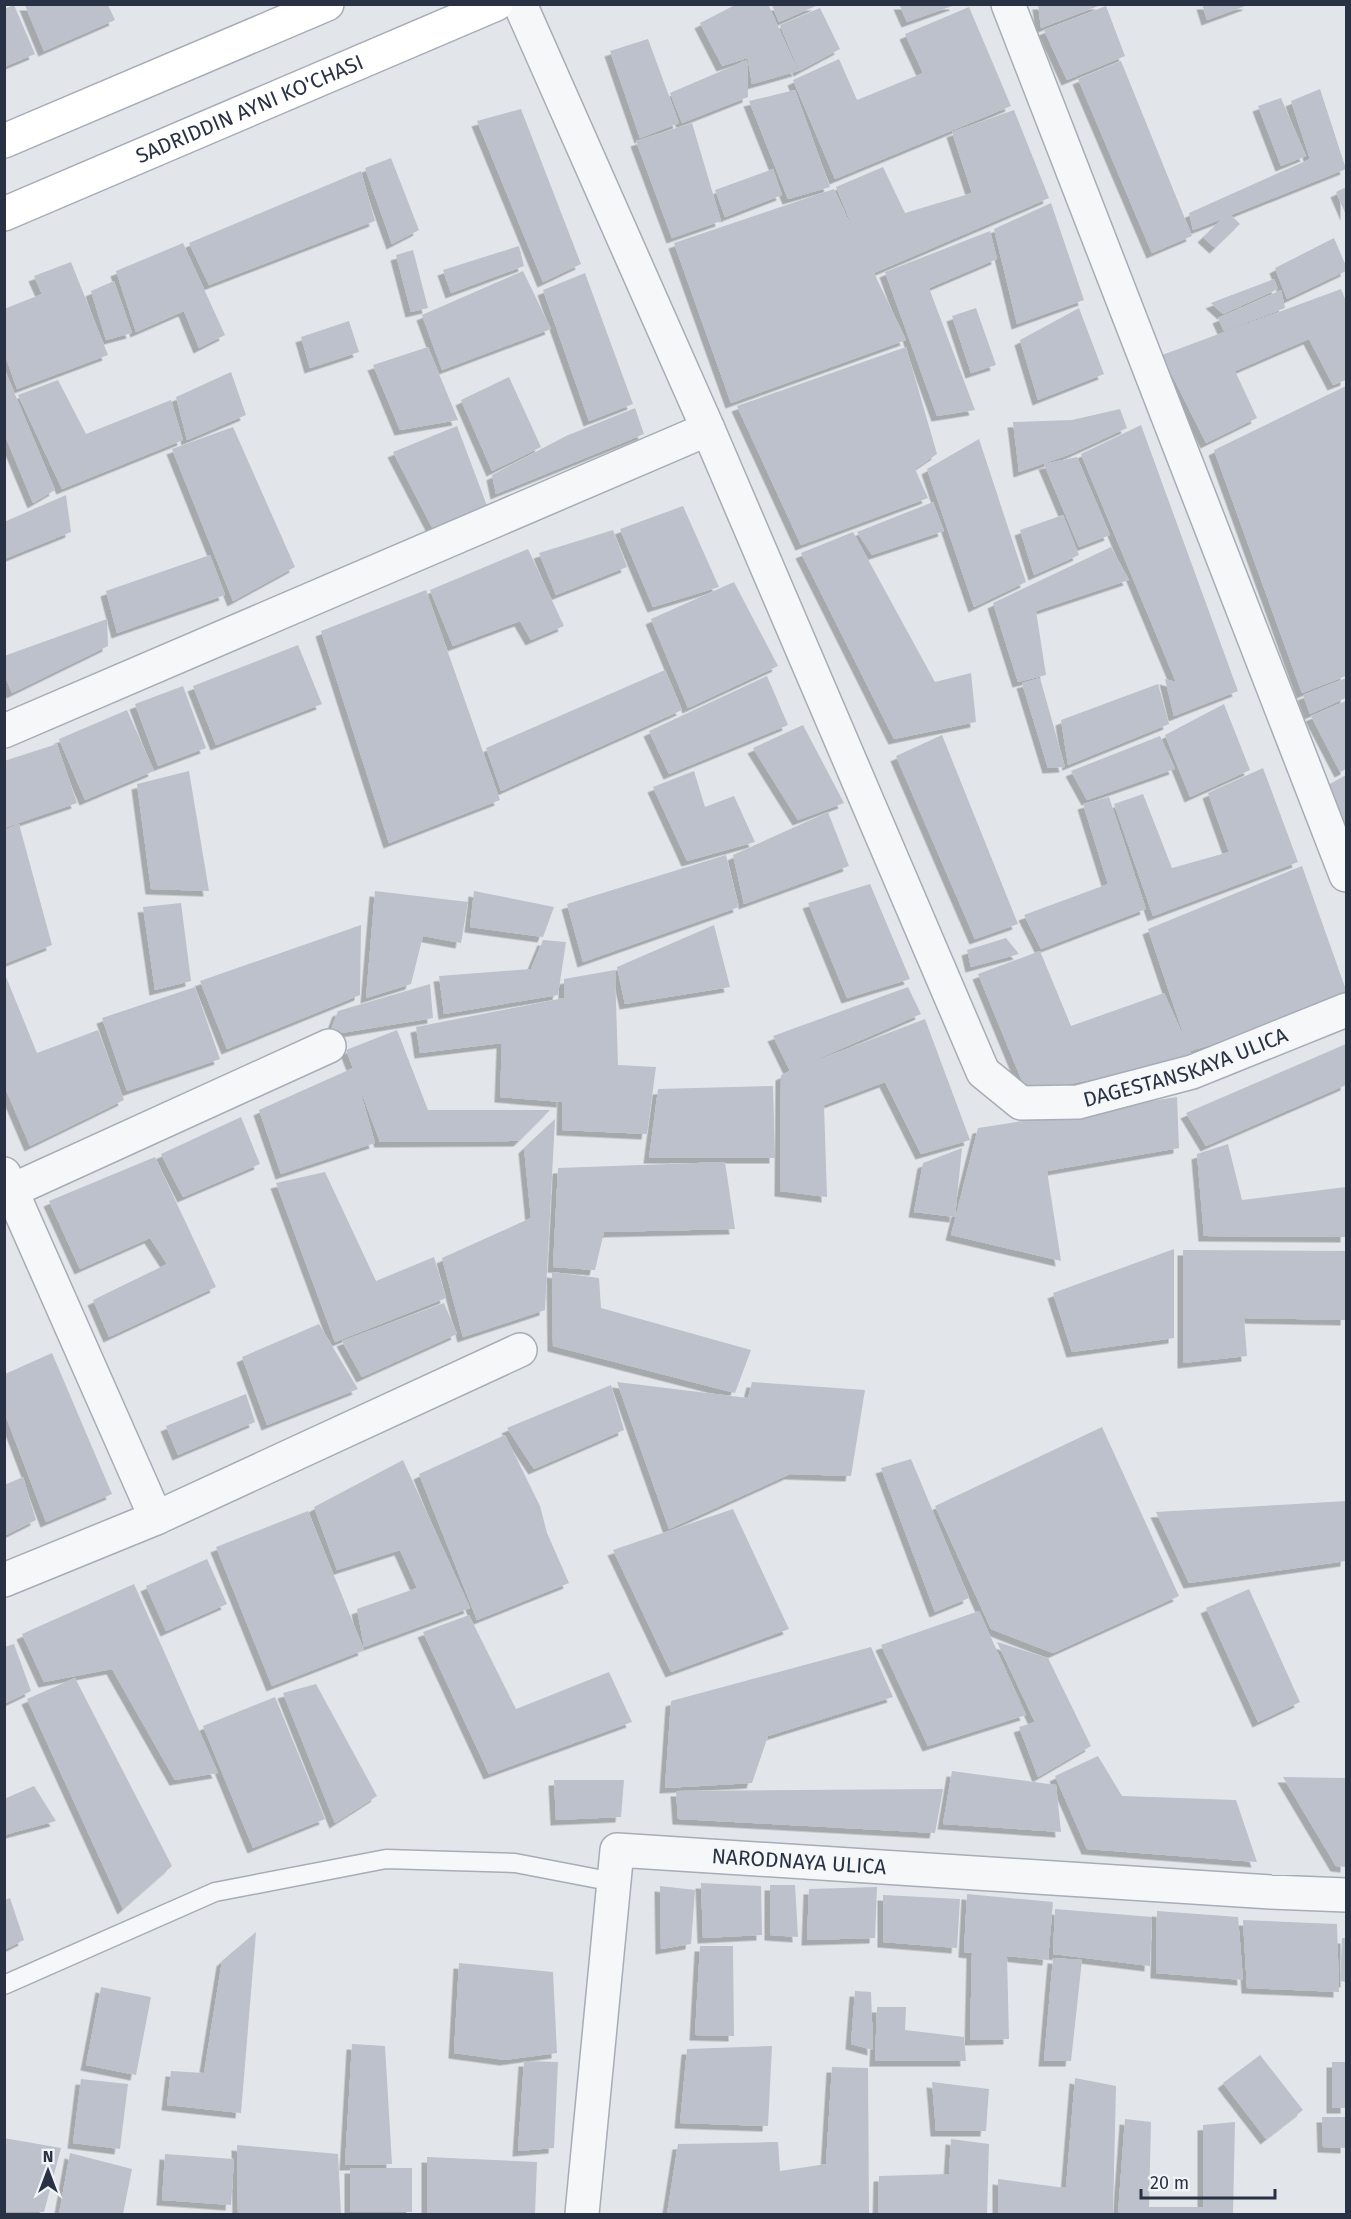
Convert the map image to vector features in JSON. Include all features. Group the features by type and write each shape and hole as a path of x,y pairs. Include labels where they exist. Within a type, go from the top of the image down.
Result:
{"main road":[{"path":"4,141 327,4"},
{"name":"SADRIDDIN AYNI KO'CHASI","path":"4,214 496,4"}],"street":[{"path":"4,731 708,429 520,4"},
{"path":"1008,4 1347,875"},
{"name":"DAGESTANSKAYA ULICA","path":"708,429 983,1072 1021,1103 1078,1102 1192,1072 1347,1010"},
{"path":"156,1518 7,1187 328,1046"},
{"path":"4,1580 156,1518 520,1350"},
{"name":"NARODNAYA ULICA","path":"582,2214 617,1850 1347,1895"}],"lane":[{"path":"4,1985 215,1892 386,1859 515,1863 614,1882"}],"building":[{"path":"737,4 768,4 798,71 752,84 747,54 747,58 722,66 700,23"},
{"path":"899,4 955,4 955,5 907,22"},
{"path":"1038,4 1101,4 1101,5 1041,28"},
{"path":"1202,4 1248,4 1248,5 1207,20"},
{"path":"14,5 35,54 4,67 4,9"},
{"path":"25,5 108,5 115,20 44,51"},
{"path":"772,5 818,5 779,22"},
{"path":"1106,6 1125,56 1067,80 1044,30"},
{"path":"969,7 1011,106 835,179 793,80 839,59 857,100 923,73 905,34"},
{"path":"820,8 840,49 799,71 780,25"},
{"path":"648,39 679,123 640,138 610,51"},
{"path":"747,60 748,97 682,123 670,93"},
{"path":"1121,61 1192,236 1152,253 1078,79"},
{"path":"1320,89 1346,169 1231,215 1240,224 1215,248 1203,237 1222,219 1193,230 1189,213 1310,159 1291,101"},
{"path":"795,90 830,187 788,199 749,101"},
{"path":"1281,98 1306,156 1281,166 1258,106"},
{"path":"521,109 581,264 543,282 477,121"},
{"path":"1014,110 1049,198 874,273 906,340 731,403 674,243 834,189 861,247 836,187 883,167 905,213 972,193 952,132"},
{"path":"692,123 721,221 672,238 636,141"},
{"path":"391,158 419,230 392,244 365,168"},
{"path":"773,169 782,195 725,217 715,190"},
{"path":"361,171 375,221 209,285 189,243"},
{"path":"1346,187 1346,215 1336,192"},
{"path":"1051,203 1084,300 1017,324 994,229"},
{"path":"990,231 997,259 929,288 975,410 937,416 885,272"},
{"path":"1334,238 1346,271 1287,299 1275,268"},
{"path":"183,243 225,335 199,348 184,311 136,332 116,271"},
{"path":"519,246 524,266 451,293 443,270"},
{"path":"413,250 428,308 411,312 396,255"},
{"path":"71,262 108,355 17,389 4,352 4,309 42,294 34,276"},
{"path":"523,271 551,329 442,370 422,315"},
{"path":"585,273 633,404 589,421 543,290"},
{"path":"1274,279 1278,289 1223,314 1211,303"},
{"path":"114,281 132,333 106,340 91,291"},
{"path":"1341,289 1346,301 1346,380 1333,385 1309,339 1235,371 1257,418 1206,443 1162,355"},
{"path":"1281,290 1285,308 1224,331 1218,318"},
{"path":"976,308 996,365 971,373 952,316"},
{"path":"1079,308 1104,374 1038,400 1020,340"},
{"path":"349,321 359,352 310,368 301,337"},
{"path":"428,347 458,420 400,430 373,365"},
{"path":"906,347 937,454 915,469 928,498 801,545 737,406"},
{"path":"4,368 55,490 33,503 4,433"},
{"path":"231,372 246,415 187,440 176,397"},
{"path":"509,377 541,447 492,471 461,400"},
{"path":"58,380 86,434 171,400 183,440 62,489 18,395"},
{"path":"1346,386 1346,676 1302,693 1214,450"},
{"path":"635,408 644,434 496,494 492,475 566,436"},
{"path":"1120,409 1127,428 1068,455 1019,472 1013,422 1072,420"},
{"path":"1141,425 1238,691 1174,716 1165,679 1176,682 1081,454"},
{"path":"457,426 489,511 436,535 393,452"},
{"path":"233,427 295,567 233,601 172,449"},
{"path":"979,439 1026,582 974,607 927,469"},
{"path":"1077,457 1110,535 1079,547 1044,464"},
{"path":"66,495 71,532 4,559 4,522"},
{"path":"933,502 944,531 872,555 857,532"},
{"path":"683,506 719,587 653,607 620,529"},
{"path":"1063,515 1079,555 1034,575 1020,530"},
{"path":"613,530 627,567 556,595 539,553"},
{"path":"853,532 935,682 971,673 976,722 894,739 801,553"},
{"path":"1111,547 1129,580 1036,611 1046,675 1018,682 993,603"},
{"path":"528,549 564,626 531,640 520,621 453,646 430,590"},
{"path":"210,555 225,595 117,633 106,591"},
{"path":"734,582 778,666 688,708 651,619"},
{"path":"426,590 500,800 389,843 321,631"},
{"path":"107,619 108,646 12,693 4,674 4,656"},
{"path":"298,645 322,704 216,745 193,686"},
{"path":"665,670 682,710 501,791 486,748"},
{"path":"767,676 788,725 669,774 649,731"},
{"path":"1040,678 1065,767 1048,768 1022,683"},
{"path":"1346,678 1346,698 1310,714 1303,695"},
{"path":"1158,684 1169,724 1068,765 1061,720"},
{"path":"183,686 206,748 158,766 135,704"},
{"path":"1346,701 1346,769 1340,772 1311,716"},
{"path":"1224,704 1250,770 1190,797 1165,735"},
{"path":"127,710 154,771 85,800 59,739"},
{"path":"803,725 844,803 798,820 753,748"},
{"path":"942,735 1018,924 975,939 896,756"},
{"path":"1160,736 1175,769 1087,800 1071,771"},
{"path":"57,744 77,803 4,828 4,761"},
{"path":"1263,768 1298,862 1153,916 1114,804 1143,794 1172,868 1229,852 1208,793"},
{"path":"189,771 209,891 151,889 137,784"},
{"path":"694,771 705,807 734,796 755,842 687,861 653,787"},
{"path":"1346,775 1346,821 1343,823 1326,786"},
{"path":"1109,797 1146,909 1041,949 1024,915 1108,884 1083,804"},
{"path":"828,812 849,866 744,904 733,855"},
{"path":"19,824 52,945 4,964 4,830"},
{"path":"726,855 739,907 583,962 567,904"},
{"path":"1302,866 1346,990 1346,1004 1190,1051 1193,1058 1027,1093 978,974 1040,951 1071,1026 1164,993 1186,1042 1148,929"},
{"path":"870,884 910,979 847,998 808,903"},
{"path":"375,891 468,902 461,943 423,936 411,984 366,998"},
{"path":"474,891 554,907 543,937 470,927"},
{"path":"181,903 191,981 155,990 143,907"},
{"path":"361,925 360,995 227,1049 200,981"},
{"path":"714,925 730,987 625,1004 617,967"},
{"path":"1006,938 1019,954 971,967 967,950"},
{"path":"543,940 566,942 558,995 444,1014 439,976 531,969"},
{"path":"615,970 618,1065 656,1067 647,1134 562,1130 564,1024 562,1102 500,1097 502,1043 420,1053 416,1027 564,998 564,979"},
{"path":"4,972 37,1053 98,1030 124,1100 30,1146 4,1085"},
{"path":"430,984 433,1018 329,1035 338,1011"},
{"path":"195,987 220,1059 127,1091 102,1018"},
{"path":"908,987 921,1014 799,1067 925,1019 970,1140 921,1154 885,1082 824,1105 827,1197 780,1191 781,1075 790,1071 773,1036"},
{"path":"397,1030 428,1110 550,1110 519,1141 380,1142 358,1083 375,1143 281,1174 259,1110 353,1068 346,1050"},
{"path":"1346,1044 1346,1085 1206,1146 1186,1113"},
{"path":"773,1086 775,1158 649,1158 658,1089"},
{"path":"1177,1097 1179,1148 1047,1171 1061,1261 951,1235 978,1128"},
{"path":"241,1117 260,1164 183,1197 161,1154"},
{"path":"555,1119 545,1310 463,1337 442,1258 531,1218 524,1148"},
{"path":"1228,1144 1242,1200 1346,1187 1346,1237 1204,1236 1197,1154"},
{"path":"962,1148 955,1217 914,1212 923,1163"},
{"path":"155,1157 216,1287 109,1337 93,1300 167,1264 150,1238 80,1269 49,1201"},
{"path":"725,1162 735,1229 604,1232 595,1270 553,1267 558,1168"},
{"path":"325,1172 376,1281 434,1257 446,1298 335,1342 276,1183"},
{"path":"1174,1249 1174,1338 1072,1352 1053,1293"},
{"path":"1183,1250 1346,1251 1346,1320 1244,1318 1247,1356 1183,1363"},
{"path":"552,1272 599,1278 601,1308 751,1350 735,1393 553,1346"},
{"path":"444,1303 457,1334 362,1377 342,1341"},
{"path":"319,1324 358,1389 267,1425 242,1357"},
{"path":"52,1353 112,1494 46,1522 5,1414 5,1374"},
{"path":"617,1382 748,1398 752,1382 865,1390 851,1476 790,1474 669,1529"},
{"path":"611,1385 624,1430 534,1469 507,1428"},
{"path":"246,1394 255,1422 178,1455 166,1426"},
{"path":"1102,1427 1179,1596 1053,1653 991,1629 935,1506"},
{"path":"505,1435 540,1506 547,1533 569,1583 477,1620 419,1474"},
{"path":"911,1459 969,1598 935,1612 881,1468"},
{"path":"403,1460 470,1608 364,1647 357,1609 417,1588 400,1550 337,1570 314,1507"},
{"path":"23,1477 36,1520 4,1536 4,1485"},
{"path":"1346,1501 1346,1561 1189,1583 1156,1512"},
{"path":"733,1509 789,1629 671,1672 613,1550"},
{"path":"308,1511 364,1650 272,1686 216,1547"},
{"path":"207,1559 227,1604 166,1631 146,1586"},
{"path":"134,1584 218,1773 175,1780 112,1669 44,1682 22,1634"},
{"path":"1249,1589 1300,1702 1258,1722 1206,1608"},
{"path":"979,1611 1026,1715 928,1746 881,1645"},
{"path":"469,1615 516,1709 609,1672 632,1722 489,1774 423,1632"},
{"path":"997,1642 1048,1658 1091,1746 1038,1777 1019,1727 1035,1722"},
{"path":"14,1644 31,1691 4,1704 4,1647"},
{"path":"871,1647 893,1697 768,1736 752,1783 665,1788 671,1701"},
{"path":"75,1678 172,1866 123,1909 27,1699"},
{"path":"316,1684 377,1796 335,1823 283,1693"},
{"path":"275,1697 325,1819 253,1848 203,1726"},
{"path":"1098,1756 1122,1796 1236,1800 1257,1862 1087,1849 1055,1776"},
{"path":"952,1771 1056,1785 1061,1832 943,1824"},
{"path":"1283,1777 1346,1778 1346,1867 1336,1866"},
{"path":"554,1780 624,1780 621,1817 556,1820"},
{"path":"34,1786 56,1821 4,1835 4,1799"},
{"path":"943,1789 935,1833 678,1819 676,1791"},
{"path":"701,1883 761,1886 762,1935 703,1938"},
{"path":"770,1885 795,1885 798,1937 770,1935"},
{"path":"660,1886 695,1890 691,1944 661,1949"},
{"path":"877,1887 875,1938 807,1940 809,1889"},
{"path":"967,1894 1053,1902 1048,1960 1007,1956 1009,2039 970,2040 972,1953 964,1952"},
{"path":"883,1895 960,1899 957,1948 883,1942"},
{"path":"10,1898 24,1940 4,1950 4,1900"},
{"path":"1055,1909 1152,1917 1150,1966 1053,1954"},
{"path":"1157,1911 1238,1917 1243,1980 1156,1973"},
{"path":"1243,1920 1337,1924 1339,1992 1247,1988"},
{"path":"256,1932 241,2113 167,2105 171,2071 204,2073 222,1961"},
{"path":"1342,1938 1346,1938 1346,1982 1340,1981"},
{"path":"700,1946 733,1946 734,2036 695,2035"},
{"path":"1053,1958 1082,1960 1071,2061 1044,2061"},
{"path":"459,1963 553,1972 557,2053 505,2060 454,2053"},
{"path":"101,1987 151,1997 136,2075 86,2065"},
{"path":"855,1991 871,1992 873,2050 851,2044"},
{"path":"877,2007 906,2007 905,2030 964,2037 966,2061 875,2061"},
{"path":"352,2044 385,2046 392,2164 345,2165"},
{"path":"772,2046 768,2126 680,2123 687,2049"},
{"path":"1260,2055 1303,2110 1266,2139 1223,2083"},
{"path":"524,2061 558,2062 554,2148 518,2151"},
{"path":"1332,2062 1346,2062 1346,2108 1332,2108"},
{"path":"832,2067 868,2068 869,2214 667,2214 678,2144 778,2142 780,2171 826,2164"},
{"path":"1075,2078 1116,2086 1113,2214 998,2214 998,2179 1066,2188"},
{"path":"81,2079 128,2084 120,2149 73,2143"},
{"path":"932,2082 989,2089 986,2131 936,2131"},
{"path":"1322,2117 1346,2117 1346,2148 1323,2147"},
{"path":"1125,2119 1151,2122 1149,2207 1203,2207 1203,2125 1235,2122 1233,2214 1118,2214"},
{"path":"4,2138 61,2148 44,2212 4,2212"},
{"path":"951,2139 989,2144 987,2214 878,2214 879,2176 949,2174"},
{"path":"237,2145 338,2154 341,2214 238,2214"},
{"path":"70,2153 132,2169 123,2214 59,2214"},
{"path":"165,2154 234,2159 231,2205 162,2200"},
{"path":"427,2157 537,2162 535,2214 427,2214"},
{"path":"350,2168 412,2168 412,2212 350,2212"}]}
